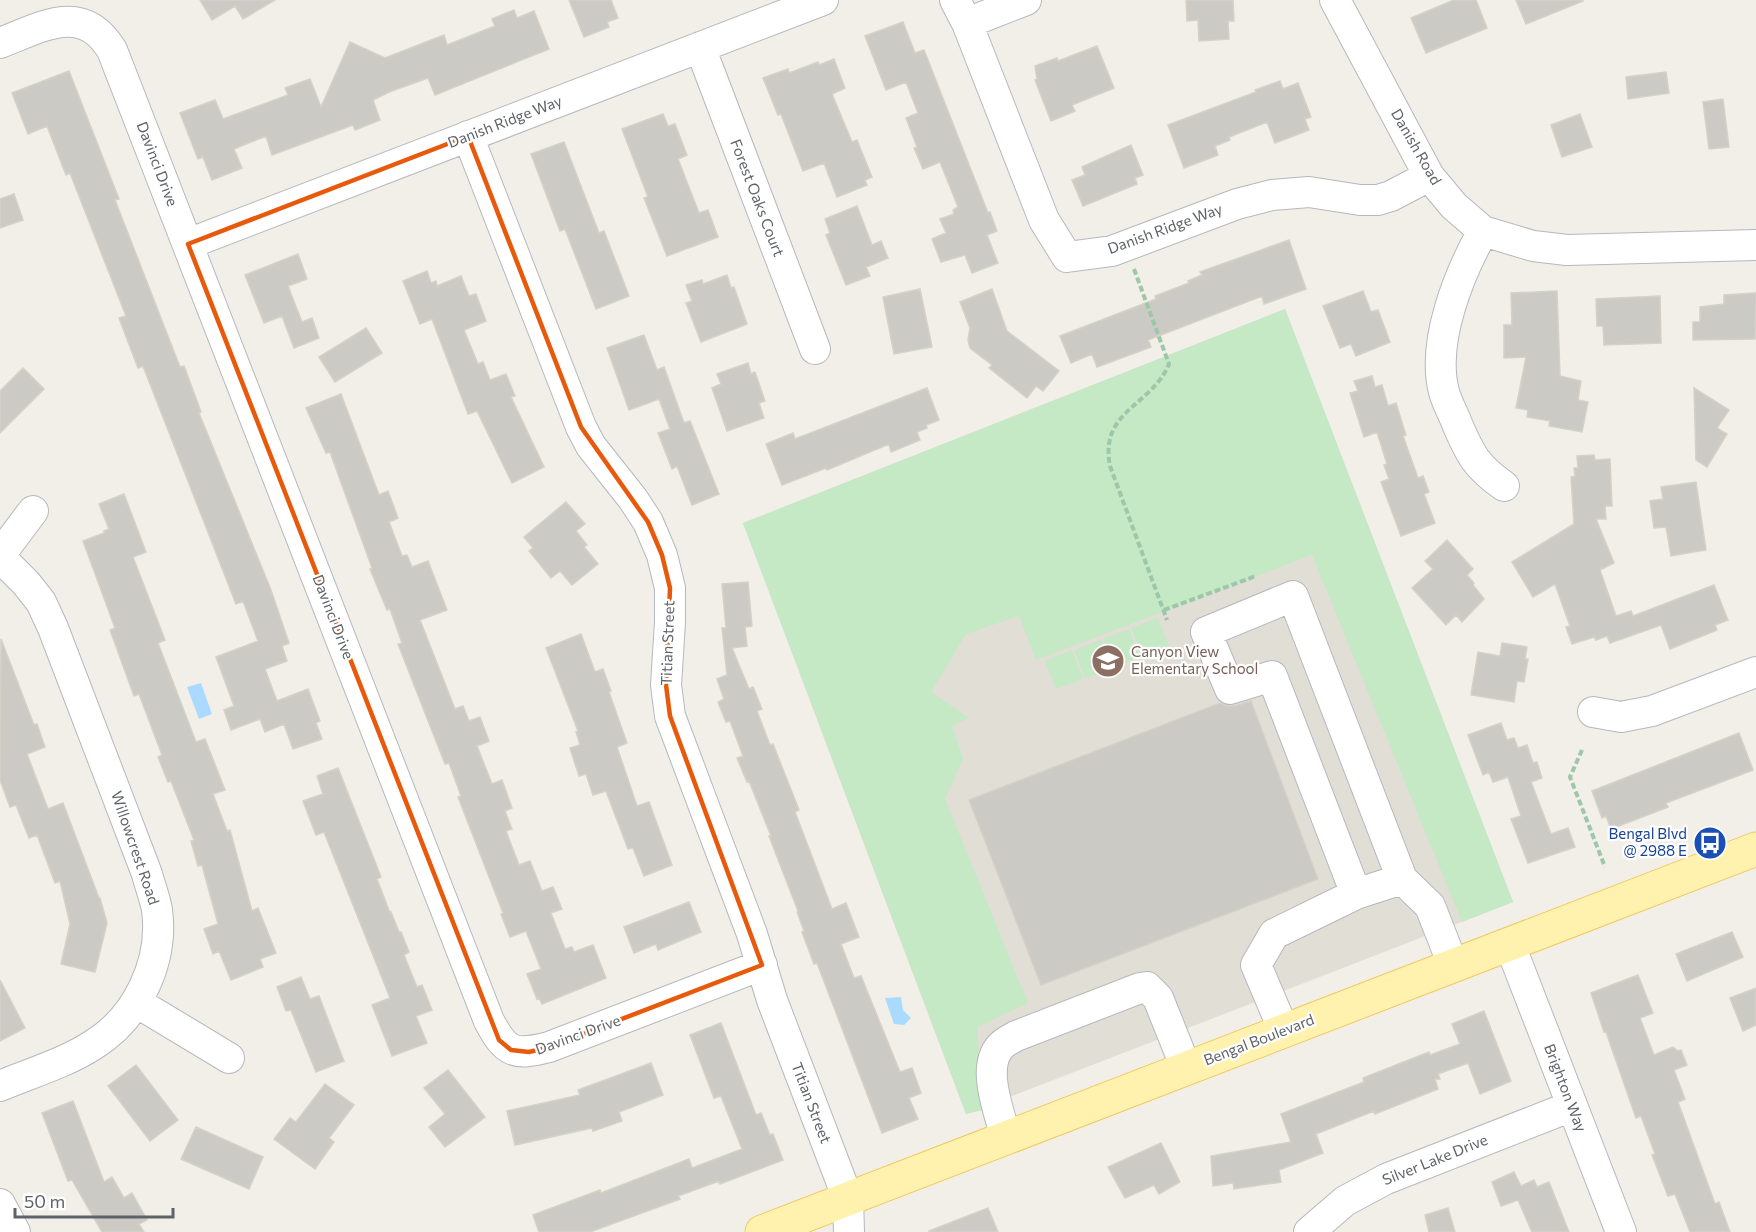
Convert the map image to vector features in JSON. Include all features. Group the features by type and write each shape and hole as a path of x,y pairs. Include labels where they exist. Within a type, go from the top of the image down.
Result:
{"main road":[{"name":"Bengal Boulevard","path":"762,1232 1756,849"}],"street":[{"name":"Danish Ridge Way","path":"188,244 823,0"},
{"path":"961,12 1026,0"},
{"name":"Danish Road","path":"1335,0 1429,176 1454,206 1483,231 1533,246 1567,250 1756,245"},
{"name":"Danish Ridge Way","path":"961,12 1044,220 1067,257 1112,251 1237,204 1272,195 1310,192 1378,200 1429,176"},
{"name":"Davinci Drive","path":"0,43 56,22 75,20 90,26 104,36 112,50 485,1010 499,1040 511,1050 529,1052 549,1047 762,965"},
{"name":"Forest Oaks Court","path":"700,47 815,349"},
{"name":"Titian Street","path":"468,136 581,427 596,453 633,499 648,522 662,555 670,588 666,685 670,716 762,965 772,1000 848,1199 849,1232"},
{"path":"1483,231 1469,257 1448,318 1441,366 1444,392 1468,450 1484,472 1504,486"},
{"path":"0,556 33,511"},
{"name":"Willowcrest Road","path":"0,556 41,602 53,628 147,874 157,910 158,940 151,970 136,1002 117,1026 95,1044 70,1059 0,1086"},
{"path":"1317,658 1272,676 1230,689 1206,632 1293,596 1317,658 1402,879 1430,906 1453,965"},
{"path":"1593,712 1621,717 1652,711 1756,672"},
{"path":"1272,676 1356,894"},
{"path":"1284,1031 1256,965 1274,934 1356,894 1402,879"},
{"name":"Brighton Way","path":"1510,945 1621,1232"},
{"path":"1006,1138 994,1094 991,1072 994,1057 1000,1047 1009,1040 1036,1028 1147,987 1158,998 1186,1068"},
{"path":"136,1002 229,1058"},
{"name":"Silver Lake Drive","path":"1309,1232 1345,1201 1386,1179 1572,1106"},
{"path":"0,1204 15,1232"}],"path":[{"path":"1133,266 1169,364 1152,389 1126,412 1111,433 1107,451 1110,466 1167,620"},
{"path":"1164,610 1256,576"},
{"path":"1582,750 1570,777 1605,867"}],"highlighted area":[{"path":"468,136 581,427 648,522 662,555 670,588 666,685 670,716 762,965 549,1047 529,1052 511,1050 499,1040 188,244"}],"shaded area":[{"name":"Canyon View Elementary School","path":"1285,309 1513,902 966,1114 743,523"}],"green space":[{"path":"1285,309 1513,902 1462,922 1312,555 1036,660 1019,616 966,634 931,692 969,718 952,726 963,758 945,799 1028,1003 977,1027 983,1110 966,1114 743,523"},
{"path":"1158,618 1169,646 1142,656 1131,628"},
{"path":"1129,629 1140,657 1114,667 1103,639"},
{"path":"1101,640 1112,668 1085,678 1074,650"},
{"path":"1072,650 1083,679 1056,689 1045,661"}],"water":[{"path":"201,683 212,714 199,719 187,687"},
{"path":"901,997 903,1010 911,1018 904,1025 894,1024 885,998"}],"building":[{"path":"200,0 275,0 243,19 235,6 212,20"},
{"path":"569,0 611,0 618,18 607,22 609,27 584,37"},
{"path":"1186,0 1233,0 1234,21 1228,21 1229,39 1199,41 1198,20 1187,21"},
{"path":"1454,0 1476,0 1487,28 1426,53 1411,18"},
{"path":"1516,0 1583,0 1583,1 1526,24"},
{"path":"514,10 517,18 534,11 549,49 435,95 428,78 389,92 373,100 380,120 355,130 353,125 272,155 266,136 234,149 242,168 212,180 203,157 198,159 180,113 215,100 223,119 288,95 285,88 310,79 321,107 350,42 385,58 444,35 447,45 495,26 492,19"},
{"path":"903,22 915,53 924,50 997,231 987,235 998,263 972,273 965,255 941,262 932,239 946,233 940,219 954,214 953,210 958,207 940,162 923,169 914,148 917,147 906,118 918,113 906,82 886,90 865,36"},
{"path":"1097,46 1114,88 1072,105 1075,111 1051,121 1035,80 1037,79 1035,66 1057,58 1058,61"},
{"path":"834,59 845,88 832,94 852,142 857,140 872,177 865,180 867,185 837,197 824,163 803,171 781,114 778,115 763,78 788,69 789,73 818,62 819,65"},
{"path":"69,71 119,199 115,200 180,367 184,366 201,412 199,413 271,590 289,643 282,646 287,661 265,669 277,701 308,689 320,721 316,723 322,739 293,749 284,724 265,732 260,719 231,730 224,710 234,706 216,657 258,641 243,601 236,604 143,366 138,368 119,318 126,316 70,173 66,175 47,126 28,134 12,93"},
{"path":"1666,72 1669,93 1628,99 1626,77"},
{"path":"1280,81 1283,89 1298,83 1311,117 1305,119 1309,130 1275,143 1267,122 1229,137 1230,140 1215,146 1218,155 1184,168 1168,125"},
{"path":"1723,99 1729,147 1709,149 1703,102"},
{"path":"663,114 668,126 675,124 687,155 678,159 699,213 708,210 718,237 667,256 644,198 648,197 622,129"},
{"path":"1580,114 1592,147 1562,157 1551,125"},
{"path":"564,142 599,233 604,231 629,296 596,309 565,229 560,231 531,154"},
{"path":"1131,145 1143,175 1135,178 1137,184 1083,206 1072,180 1085,175 1082,167"},
{"path":"14,194 23,220 0,228 0,199"},
{"path":"857,206 872,245 881,241 888,258 866,267 870,276 846,285 826,235 830,233 825,219"},
{"path":"1289,240 1306,289 1264,304 1262,296 1148,340 1151,347 1097,367 1092,354 1071,363 1060,336 1156,299 1155,296 1189,283 1188,281 1202,275 1200,272"},
{"path":"298,254 307,279 288,286 302,322 312,318 319,338 294,348 282,316 264,323 245,275"},
{"path":"427,271 431,283 436,281 437,286 461,276 469,296 476,294 486,321 464,330 478,364 483,362 490,380 506,374 515,396 511,397 544,467 512,483 477,411 468,414 432,319 420,324 403,281"},
{"path":"727,275 731,288 734,287 747,324 701,342 686,303 692,301 686,285 702,280 703,284"},
{"path":"920,289 932,347 894,354 883,297"},
{"path":"992,289 1007,331 1059,371 1043,391 1036,386 1027,398 989,368 992,365 970,348 968,340 970,328 960,302"},
{"path":"1363,291 1371,312 1378,310 1390,342 1356,356 1351,344 1340,348 1323,306"},
{"path":"1557,291 1560,376 1581,381 1578,400 1588,402 1582,432 1549,426 1550,421 1527,417 1528,410 1516,408 1526,357 1504,358 1504,325 1512,325 1511,293"},
{"path":"1756,293 1755,339 1693,340 1693,322 1700,322 1700,307 1724,304 1724,295"},
{"path":"1660,296 1661,343 1604,345 1603,326 1597,326 1596,299"},
{"path":"366,328 382,353 335,382 319,357"},
{"path":"644,335 657,370 664,367 684,423 690,421 719,494 692,505 677,466 672,469 658,433 670,429 659,399 629,410 607,348"},
{"path":"748,363 751,374 755,372 765,401 759,403 764,418 727,431 712,388 721,384 717,374"},
{"path":"23,368 44,389 0,433 0,391"},
{"path":"1372,376 1375,387 1382,385 1388,406 1396,403 1406,435 1403,436 1418,478 1423,476 1429,492 1424,494 1435,523 1401,536 1381,482 1389,479 1377,432 1364,437 1350,393 1358,391 1354,381"},
{"path":"927,388 939,420 926,425 927,428 917,432 920,440 891,452 889,444 827,470 826,468 782,485 766,444 793,433 795,439"},
{"path":"1694,388 1729,410 1717,428 1727,434 1707,467 1696,460"},
{"path":"341,394 379,495 388,491 398,518 389,522 402,556 407,555 412,567 428,561 447,610 420,620 455,709 463,706 469,721 480,717 489,741 477,746 492,784 502,780 512,808 505,811 512,829 506,831 519,865 530,861 542,891 553,887 562,909 551,913 565,949 572,947 574,952 593,945 606,978 542,1004 539,998 537,999 527,974 541,969 526,931 510,937 458,797 461,796 449,763 445,764 398,644 402,643 390,609 387,610 370,569 372,568 330,452 326,453 306,408"},
{"path":"1594,455 1595,460 1610,459 1612,506 1605,506 1606,519 1596,519 1614,563 1600,570 1616,616 1631,611 1633,616 1714,585 1728,620 1715,625 1717,630 1670,649 1661,625 1610,643 1607,636 1596,640 1594,637 1572,644 1566,627 1570,626 1555,584 1533,597 1512,562 1574,524 1571,477 1575,476 1574,468 1578,468 1577,456"},
{"path":"1696,482 1706,550 1671,556 1666,527 1654,528 1650,501 1663,499 1661,487"},
{"path":"124,494 146,552 133,557 165,640 158,643 196,742 205,739 225,790 213,794 227,831 230,830 252,911 258,908 276,953 260,959 263,967 231,980 219,951 213,954 204,929 218,924 202,865 198,866 191,841 194,840 171,781 168,782 158,757 162,755 139,694 134,696 110,630 115,628 83,541 109,529 99,504"},
{"path":"566,502 585,524 576,531 587,545 584,547 598,564 572,585 560,571 551,578 529,551 533,548 524,537"},
{"path":"1447,540 1473,569 1467,575 1484,599 1462,622 1456,615 1446,625 1412,588 1433,569 1425,561"},
{"path":"748,582 752,626 745,627 747,646 732,648 749,689 753,687 762,709 757,711 770,745 773,744 799,810 795,812 832,909 846,903 859,937 841,944 854,978 861,976 900,1072 912,1068 921,1093 909,1098 918,1119 882,1133 817,963 814,964 802,932 804,931 798,911 769,836 771,836 749,781 747,782 737,758 743,756 730,721 726,722 718,702 724,699 717,679 727,675 722,628 726,628 722,584"},
{"path":"581,634 595,672 603,669 611,691 609,692 627,743 617,747 637,806 649,802 672,865 644,876 633,848 628,849 606,791 593,795 586,774 579,776 570,748 580,745 576,732 578,731 546,648"},
{"path":"1,639 34,725 37,724 45,747 27,754 48,809 63,803 100,898 107,923 95,972 61,964 70,924 60,881 55,883 37,835 29,838 16,805 10,807 0,780"},
{"path":"1502,643 1527,647 1525,659 1528,659 1524,682 1517,681 1514,702 1471,695 1478,652 1500,656"},
{"path":"1251,701 1318,879 1041,985 969,800 1220,703 1235,706"},
{"path":"1501,723 1507,740 1514,738 1518,748 1527,745 1533,763 1537,762 1542,778 1531,782 1551,834 1568,828 1575,847 1528,863 1511,819 1521,816 1508,777 1493,782 1489,772 1483,775 1468,735"},
{"path":"1739,733 1753,770 1666,803 1668,807 1611,829 1606,816 1602,818 1592,791"},
{"path":"338,768 381,877 377,879 390,913 409,952 404,955 417,987 422,985 432,1010 416,1016 427,1043 392,1056 372,1005 390,998 324,832 316,835 303,801 323,794 317,776"},
{"path":"689,902 701,932 658,950 656,944 634,953 624,927"},
{"path":"1732,932 1743,957 1687,981 1676,954"},
{"path":"1638,975 1653,1013 1640,1018 1654,1055 1673,1047 1678,1051 1681,1050 1687,1065 1674,1070 1685,1099 1678,1102 1715,1204 1719,1202 1730,1232 1690,1232 1675,1194 1668,1196 1652,1155 1655,1154 1641,1116 1636,1118 1606,1032 1604,1032 1591,993"},
{"path":"301,977 310,999 319,996 344,1061 316,1072 291,1010 286,1011 277,987"},
{"path":"0,980 25,1028 0,1041"},
{"path":"1756,988 1756,1025 1743,1031 1730,998"},
{"path":"1484,1011 1511,1081 1480,1094 1468,1063 1438,1074 1440,1079 1435,1079 1438,1089 1316,1134 1323,1153 1279,1170 1281,1182 1234,1189 1233,1183 1213,1186 1211,1156 1291,1142 1281,1114 1364,1082 1363,1078 1429,1052 1430,1055 1460,1044 1452,1024"},
{"path":"721,1023 756,1115 761,1113 770,1135 773,1134 783,1160 720,1184 719,1181 678,1196 680,1199 590,1232 539,1232 533,1215 600,1190 601,1193 689,1159 692,1168 742,1149 721,1096 714,1098 690,1035"},
{"path":"651,1063 663,1095 619,1112 622,1121 593,1131 592,1128 515,1145 507,1111 580,1095 578,1090"},
{"path":"136,1065 178,1120 150,1141 108,1086"},
{"path":"448,1070 485,1117 445,1147 429,1127 445,1114 424,1088"},
{"path":"325,1084 354,1105 329,1138 334,1142 315,1169 274,1139 290,1118 296,1122"},
{"path":"73,1101 104,1182 112,1177 124,1198 132,1193 147,1220 139,1224 144,1232 102,1232 72,1180 68,1181 42,1113"},
{"path":"196,1127 263,1157 249,1189 181,1159"},
{"path":"1161,1143 1180,1182 1159,1194 1154,1185 1125,1198 1108,1167"},
{"path":"1514,1172 1521,1186 1534,1180 1537,1187 1549,1182 1569,1232 1532,1232 1518,1200 1501,1206 1492,1182"},
{"path":"988,1208 998,1232 929,1232 929,1231"},
{"path":"1448,1208 1455,1232 1429,1232 1425,1215"}],"place":[{"name":"Canyon View Elementary School","path":"1108,661"},
{"name":"Bengal Blvd @ 2988 E","path":"1710,843"}]}
